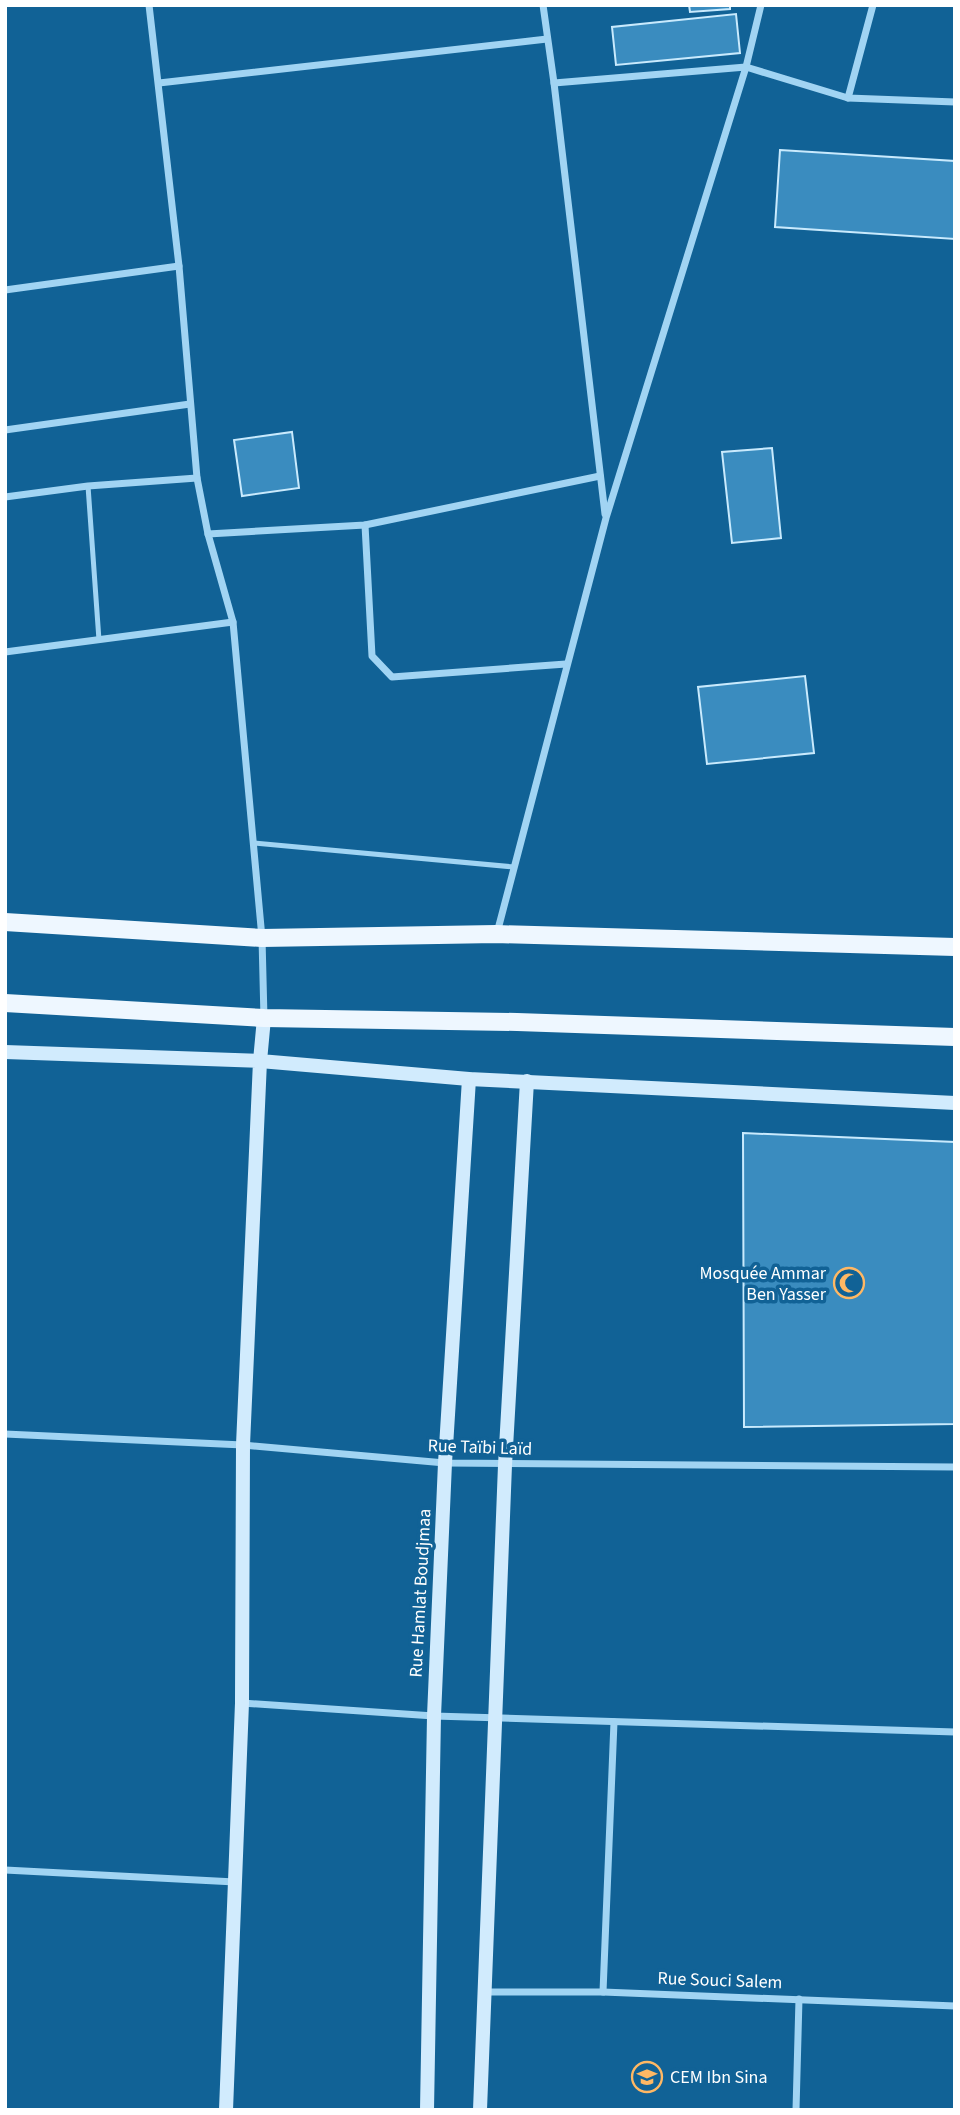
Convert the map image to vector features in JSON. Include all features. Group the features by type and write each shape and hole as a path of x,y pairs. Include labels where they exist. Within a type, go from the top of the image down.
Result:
{"main road":[{"path":"5,922 262,938 496,934 955,947"},
{"path":"5,1003 264,1018 531,1022 955,1037"}],"street":[{"path":"149,5 179,266 197,478 208,534 233,622 262,938 264,1018 243,1445 242,1703 226,2110"},
{"path":"543,5 606,518"},
{"path":"496,934 606,518 746,67 761,5"},
{"path":"848,98 873,5"},
{"path":"159,83 547,39"},
{"path":"554,83 746,67 848,98 955,102"},
{"path":"5,290 179,266"},
{"path":"5,430 190,404"},
{"path":"208,534 365,525 600,476"},
{"path":"5,497 88,486 197,478"},
{"path":"365,525 372,656 392,677 566,664"},
{"path":"5,652 233,622"},
{"path":"5,1052 260,1061 469,1079 955,1103"},
{"name":"Rue Hamlat Boudjmaa","path":"427,2110 434,1716 445,1463 469,1079"},
{"path":"480,2110 505,1465 527,1081"},
{"name":"Rue Taïbi Laïd","path":"5,1434 243,1445 445,1463 955,1467"},
{"path":"242,1703 434,1716 955,1732"},
{"path":"603,1992 614,1721"},
{"path":"5,1870 236,1882"},
{"name":"Rue Souci Salem","path":"484,1992 603,1992 955,2006"},
{"path":"796,2110 799,1999"}],"lane":[{"path":"88,486 99,640"},
{"path":"253,843 514,867"}],"building":[{"path":"689,5 730,5 730,9 690,12"},
{"path":"736,14 740,53 616,65 612,27"},
{"path":"780,150 955,161 955,239 775,227"},
{"path":"292,432 299,488 242,496 234,440"},
{"path":"772,448 781,538 732,543 722,452"},
{"path":"805,676 814,753 707,764 698,687"},
{"name":"Mosquée Ammar Ben Yasser","path":"743,1133 955,1142 955,1424 744,1427"}],"place":[{"name":"Mosquée Ammar Ben Yasser","path":"849,1283"},
{"name":"CEM Ibn Sina","path":"647,2077"}]}
